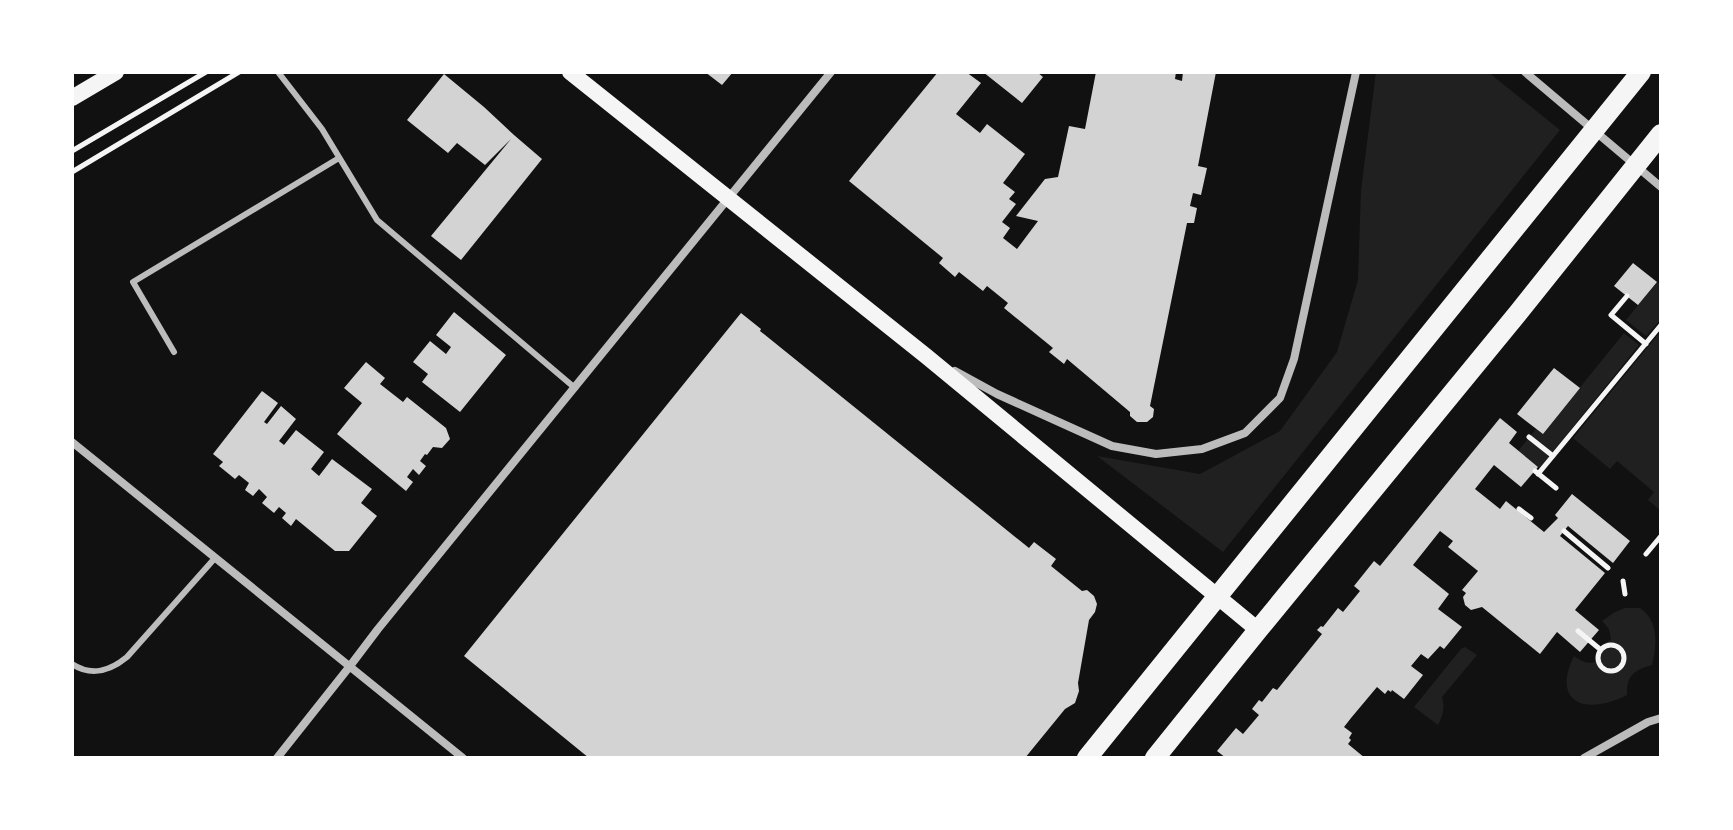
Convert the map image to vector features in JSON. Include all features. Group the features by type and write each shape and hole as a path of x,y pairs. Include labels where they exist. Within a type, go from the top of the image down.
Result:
{"main road":[{"path":"72,98 116,72"},
{"path":"570,72 926,356 1258,630"},
{"path":"1087,758 1641,72"},
{"path":"1155,758 1661,134"}],"street":[{"path":"277,758 387,616 831,72"},
{"path":"926,356 997,394 1112,446 1156,454 1196,450 1245,433 1280,398 1294,359 1356,72"},
{"path":"1525,72 1661,187"},
{"path":"72,442 463,758"},
{"path":"1584,758 1648,722 1661,718"}],"lane":[{"path":"278,72 322,129 377,220 575,388"},
{"path":"174,352 133,282 339,158"},
{"path":"72,664 89,672 115,666 127,657 215,558"}],"path":[{"path":"72,151 206,72"},
{"path":"72,172 239,72"},
{"path":"1627,296 1611,315 1646,344"},
{"path":"1556,488 1536,472 1553,456 1661,325"},
{"path":"1529,437 1553,456"},
{"path":"1519,509 1531,518"},
{"path":"1564,531 1608,568"},
{"path":"1646,554 1660,538"},
{"path":"1623,581 1625,594"},
{"path":"1578,631 1601,650"},
{"path":"1612,645 1620,648 1624,659 1621,667 1604,669 1599,662 1601,650 1612,645"}],"shaded area":[{"path":"1376,72 1488,72 1560,130 1223,552 1097,456 1200,474 1280,431 1337,352 1358,280 1361,190"},
{"path":"1657,282 1661,285 1661,319 1646,336 1626,320"},
{"path":"1661,331 1661,511 1648,500 1654,492 1617,461 1610,469 1573,438"},
{"path":"1624,333 1639,345 1540,468 1518,451 1536,429 1543,433"},
{"path":"1625,608 1640,608 1651,619 1655,641 1652,665 1632,675 1627,695 1599,704 1577,701 1570,695 1567,686 1574,656 1584,662 1595,662 1599,648 1611,640 1609,629 1602,621"},
{"path":"1465,647 1477,655 1442,697 1443,711 1438,725 1414,707"}],"building":[{"path":"705,72 733,72 722,85"},
{"path":"938,72 966,72 981,83 956,114 980,133 987,124 1025,154 1003,183 1015,192 1009,199 1016,204 1002,222 1010,228 1003,238 1017,249 1038,221 1016,216 1045,179 1058,177 1069,126 1085,129 1096,72 1176,72 1175,79 1182,81 1183,72 1216,72 1198,166 1207,168 1201,195 1193,193 1190,206 1197,208 1194,223 1187,223 1150,406 1154,409 1153,417 1147,422 1137,422 1130,412 1067,359 1064,364 1049,352 1053,348 1004,308 1008,303 987,286 983,291 959,272 955,277 939,263 943,258 849,181"},
{"path":"983,72 1037,72 1043,77 1022,103"},
{"path":"444,74 542,159 461,260 431,236 511,139 485,165 457,143 448,153 407,120"},
{"path":"1633,263 1657,282 1638,305 1614,286"},
{"path":"454,312 506,355 460,412 422,382 428,374 413,362 430,341 446,354 451,347 436,335"},
{"path":"741,313 1029,548 1034,542 1056,559 1051,566 1082,591 1087,590 1094,596 1097,604 1089,620 1075,703 1065,709 1025,758 589,758 464,656"},
{"path":"366,362 385,378 380,384 403,402 407,397 446,428 450,439 442,448 433,447 425,454 420,461 426,466 419,475 413,469 407,477 413,482 406,491 337,434 362,403 344,388"},
{"path":"1554,368 1580,388 1543,434 1517,414"},
{"path":"262,391 278,403 264,422 267,424 281,406 296,419 279,441 284,445 296,430 324,452 311,469 319,476 332,459 372,489 361,503 377,516 349,551 335,551 296,519 291,526 282,518 286,513 279,507 274,513 262,503 267,497 259,489 253,496 245,490 249,483 239,475 235,479 219,466 223,462 213,454"},
{"path":"1500,418 1517,432 1509,443 1538,467 1521,487 1494,465 1475,489 1500,509 1506,501 1544,532 1558,518 1555,515 1572,494 1630,541 1613,563 1568,526 1560,536 1605,573 1575,610 1599,630 1580,652 1557,632 1540,654 1482,607 1471,610 1465,605 1463,597 1466,593 1462,590 1478,571 1448,547 1453,541 1440,531 1413,565 1449,594 1438,609 1462,627 1444,649 1440,646 1428,659 1421,654 1411,666 1423,675 1404,699 1392,690 1385,694 1377,687 1344,727 1352,733 1348,744 1365,758 1226,758 1217,751 1236,728 1243,734 1259,715 1252,709 1259,700 1262,702 1273,688 1277,690 1322,634 1317,630 1338,608 1343,612 1360,591 1354,586 1374,561 1380,566"}]}
